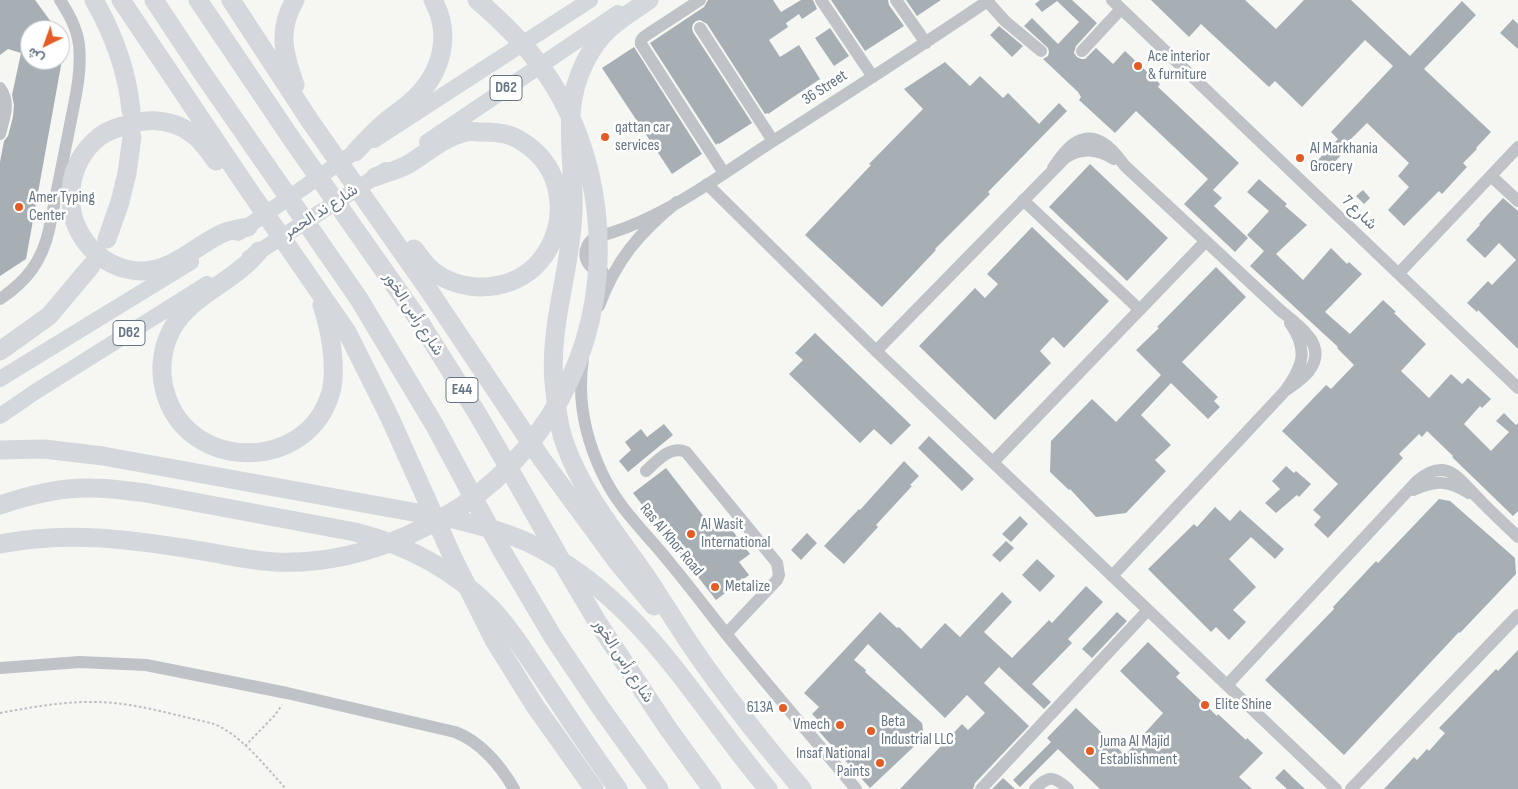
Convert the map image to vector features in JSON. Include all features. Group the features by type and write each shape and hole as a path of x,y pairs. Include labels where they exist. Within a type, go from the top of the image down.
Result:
{"highway":[{"path":"94,0 120,54 129,85 132,110"},
{"path":"121,0 347,332 389,416 452,558 494,640 534,706 594,789"},
{"name":"E44","path":"154,0 359,299 435,426 501,549 553,637 659,789"},
{"name":"شارع رأس الخور","path":"198,0 291,138 416,316 497,447 598,623 667,727 712,789"},
{"path":"231,0 310,120 428,289 541,458 636,585 695,651"},
{"path":"295,0 286,21 285,57 310,120"},
{"path":"355,152 380,126 415,99 436,71 443,49 443,38 439,14 433,0"},
{"path":"0,544 49,538 77,537 171,546 277,562 313,561 353,555 392,542 425,528 453,513 491,485 512,465 547,421 564,391 582,348 592,314 598,268 595,203 588,164 568,110 548,77 522,43 477,0"},
{"path":"649,0 608,30 589,54 576,82 570,123 573,188 572,232 557,323 553,361 560,422 564,442 584,485 695,651 749,725 802,789"},
{"path":"246,186 231,178 201,141 192,133 170,123 146,120 116,127 100,137 86,150 76,165 71,183 70,202 73,220 81,237 92,251 107,261 132,270 149,270 166,266 220,234 248,227"},
{"path":"371,207 393,222 426,265 433,271 461,285 482,288 501,285 519,278 539,262 549,248 560,215 557,188 549,168 536,151 522,140 510,134 468,132 443,141 407,165 375,177"},
{"path":"108,239 120,202 132,137"},
{"path":"259,251 243,268 202,296 185,312 172,328 165,347 162,377 168,402 173,412 186,428 203,442 225,451 261,452 284,446 296,440 306,433 317,421 331,393 332,358 328,324 310,279"},
{"path":"0,351 49,316 91,266"},
{"path":"0,450 44,450 104,456 457,520 493,529 528,543 561,561 592,582 634,620 661,650 768,789"},
{"path":"0,505 32,496 72,489 91,488 146,493 355,532 394,544 430,561 464,583 493,610 521,647 618,789"}],"main road":[{"name":"شارع ند الحمر","path":"0,379 248,227 355,152 590,0"},
{"name":"شارع ند الحمر","path":"0,416 375,177 636,0"}],"street":[{"path":"0,299 30,273 40,258 45,246 53,212 77,89 80,60 79,43 75,27 60,0"},
{"path":"700,0 648,34 641,41 641,44 724,173"},
{"path":"821,0 873,77"},
{"path":"896,0 926,43"},
{"path":"988,1 1005,21 1041,51"},
{"name":"36 Street","path":"677,202 926,43 988,1"},
{"path":"1082,51 1114,2"},
{"name":"شارع 7","path":"1114,2 1518,388"},
{"path":"700,28 773,141"},
{"path":"0,88 5,95 7,106 0,134"},
{"path":"876,351 1053,168 1071,145 1082,140 1094,138 1104,143 1125,166 1305,331 1312,339 1315,349 1315,359 1311,369 1285,391 1112,576"},
{"path":"1398,273 1518,147"},
{"path":"1491,176 1518,201"},
{"path":"707,184 876,351 1336,789"},
{"path":"1022,200 1140,310"},
{"path":"616,269 600,272 591,267 586,258 586,248 592,239 628,227 677,202"},
{"name":"Ras Al Khor Road","path":"677,202 635,241 607,285 595,316 585,346 580,390 590,441 603,474 622,506 856,789"},
{"path":"993,462 1206,241"},
{"path":"646,471 674,450 686,452 777,563 779,574 777,580 726,634"},
{"path":"1226,685 1426,474 1436,470 1447,471 1458,476 1518,537"},
{"path":"981,789 1148,610"},
{"path":"1350,789 1518,615"},
{"path":"0,668 80,662 146,665 287,693 462,735 477,744 501,768 514,789"},
{"path":"1035,789 1041,783 1051,778 1057,779 1068,789"}],"path":[{"path":"245,746 275,715 287,693"},
{"path":"0,713 67,702 101,702 117,703 219,725 233,734 286,789"}],"building":[{"path":"0,0 35,0 50,20 20,20 20,53 8,49 0,55"},
{"path":"708,0 773,0 781,12 801,0 813,0 817,9 802,19 799,14 786,23 788,27 769,40 780,57 799,45 820,79 768,114 765,114 707,24 700,20 693,24 693,32 752,123 716,145 650,43 704,7"},
{"path":"831,0 888,0 889,5 904,26 865,51"},
{"path":"906,0 941,0 917,16"},
{"path":"1040,0 1072,0 1097,23 1076,46 1074,53 1077,57 1085,59 1096,48 1113,64 1125,51 1160,84 1158,87 1239,163 1213,190 1222,198 1214,206 1248,238 1235,252 1184,204 1208,179 1136,111 1115,133 1079,100 1081,97 1078,92 1043,59 1048,56 1048,48 1024,26 1032,18 1058,44 1079,22 1057,1 1042,12 1035,4"},
{"path":"1151,0 1245,0 1276,29 1304,0 1351,0 1410,56 1462,1 1476,15 1424,69 1491,132 1463,163 1467,167 1442,194 1439,191 1404,226 1388,210 1409,187 1398,176 1409,163 1367,123 1342,148 1345,151 1327,170 1317,161 1338,139 1331,132 1393,66 1365,40 1302,107 1275,81 1269,87 1201,24 1189,37"},
{"path":"1513,19 1518,24 1518,49 1500,33"},
{"path":"999,26 1023,46 1012,57 990,35"},
{"path":"830,28 849,56 834,66 815,38"},
{"path":"634,47 702,154 672,174 602,68"},
{"path":"20,58 20,70 60,70 26,259 0,276 0,162 4,141 8,136 13,117 14,105 12,95"},
{"path":"945,62 970,86 980,76 1003,98 1008,93 1039,124 1059,103 1067,111 988,192 990,194 935,249 882,307 805,235 871,165 869,164 923,109 904,89"},
{"path":"1090,164 1168,238 1127,281 1049,207"},
{"path":"1259,179 1287,204 1285,206 1307,225 1276,254 1303,280 1331,248 1347,264 1349,262 1362,274 1325,312 1350,334 1383,300 1426,344 1401,371 1429,398 1451,374 1462,384 1468,378 1491,399 1482,408 1480,406 1464,424 1491,451 1509,432 1496,421 1504,413 1516,425 1518,423 1518,511 1513,516 1427,431 1422,437 1419,434 1399,454 1403,458 1328,538 1314,525 1321,517 1313,510 1338,484 1282,431 1326,385 1331,389 1354,365 1338,347 1250,266 1264,251 1247,235 1269,211 1247,192"},
{"path":"1363,190 1370,198 1364,204 1356,196"},
{"path":"1503,198 1518,211 1518,349 1478,310 1477,312 1467,303 1488,281 1492,285 1516,260 1499,243 1485,258 1466,240"},
{"path":"1032,227 1109,301 1064,348 1053,337 1040,351 1051,363 995,420 919,346 975,288 985,298 998,284 987,274"},
{"path":"1216,267 1246,297 1182,362 1218,397 1214,401 1220,407 1208,419 1171,383 1141,415 1171,445 1155,460 1166,471 1126,513 1096,517 1070,489 1050,472 1051,441 1092,399 1116,422 1161,375 1136,350"},
{"path":"815,333 911,425 891,445 874,429 860,443 789,374 803,360 795,353"},
{"path":"664,424 673,435 628,472 619,461 631,450 625,442 641,429 647,437"},
{"path":"929,436 974,479 962,491 918,448"},
{"path":"904,461 919,476 876,525 878,527 844,564 824,546 860,510"},
{"path":"1286,466 1294,473 1296,471 1311,484 1299,497 1297,495 1276,513 1265,503 1280,489 1272,481"},
{"name":"Al Wasit International","path":"666,468 715,531 726,522 750,554 739,562 749,575 716,600 633,493"},
{"path":"1439,499 1450,501 1515,558 1516,574 1344,755 1265,680 1334,609 1333,607 1376,561 1378,563"},
{"path":"1215,507 1230,521 1240,510 1284,549 1275,559 1251,537 1229,559 1256,587 1233,610 1246,622 1229,640 1216,627 1211,632 1148,569 1194,524 1197,527"},
{"path":"1020,516 1028,524 1011,542 1002,534"},
{"path":"807,533 817,543 801,560 791,550"},
{"path":"1006,541 1014,548 1000,562 992,555"},
{"path":"1037,559 1055,576 1040,592 1022,575"},
{"path":"1086,586 1103,602 1068,639 1072,643 1032,684 1051,702 1044,709 999,667 984,683 1029,726 975,783 973,789 900,789 962,724 968,730 985,713 967,695 945,718 868,644 854,660 922,723 924,737 870,788 814,726 819,721 812,714 819,707 804,693 880,612 897,628 899,627 921,649 945,623 960,637 1002,592 1012,602 984,632 1012,658 1049,620 1052,623"},
{"path":"1117,612 1127,621 1092,658 1082,649"},
{"path":"1148,642 1180,673 1176,677 1217,716 1218,714 1263,753 1239,777 1252,789 1100,789 1058,749 1020,787 1013,780 1051,742 1047,738 1076,708 1125,755 1163,713 1120,671"},
{"path":"1518,650 1518,789 1384,789 1414,757 1417,760 1427,749 1429,751 1445,733 1439,728 1496,669 1498,671"},
{"path":"1284,769 1305,789 1287,789 1275,778"},
{"path":"1003,778 1015,789 992,789"}],"place":[{"name":"Ace interior & furniture","path":"1138,66"},
{"name":"qattan car services","path":"605,137"},
{"name":"Al Markhania Grocery","path":"1300,158"},
{"name":"Amer Typing Center","path":"19,207"},
{"name":"Al Wasit International","path":"691,534"},
{"name":"Metalize","path":"715,587"},
{"name":"Elite Shine","path":"1205,705"},
{"name":"613A","path":"783,708"},
{"name":"Vmech","path":"840,725"},
{"name":"Beta Industrial LLC","path":"871,731"},
{"name":"Juma Al Majid Establishment","path":"1090,751"},
{"name":"Insaf National Paints","path":"880,763"}]}
